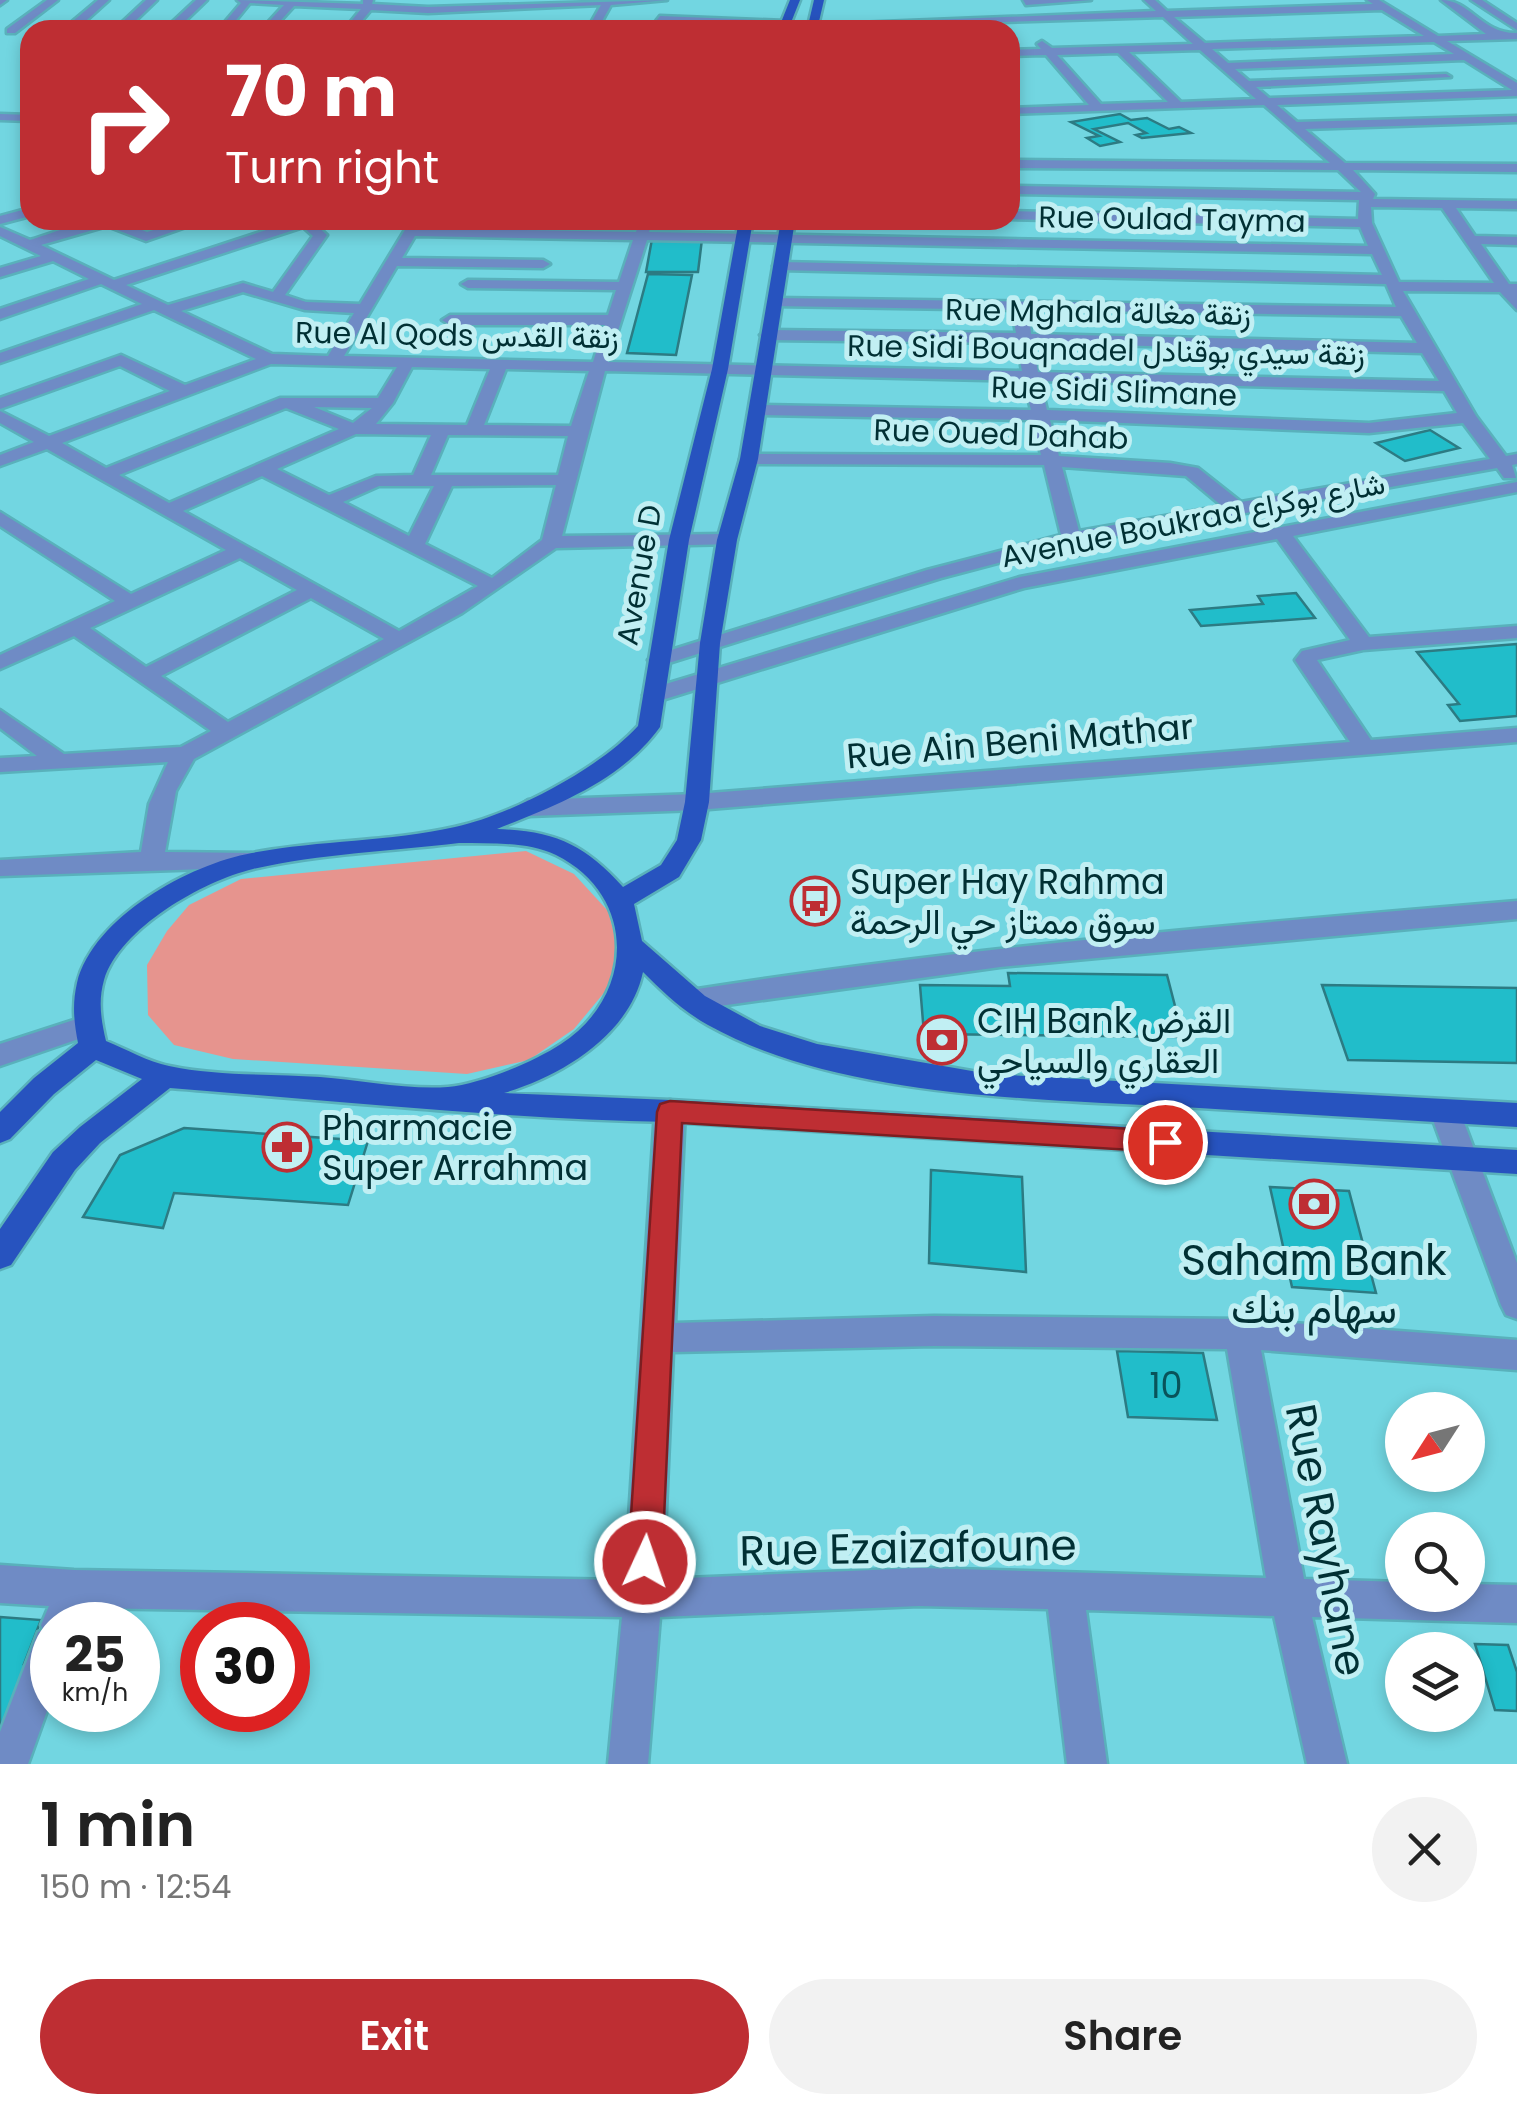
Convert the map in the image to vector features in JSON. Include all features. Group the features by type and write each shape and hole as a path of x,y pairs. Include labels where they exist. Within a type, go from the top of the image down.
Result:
{"main road":[{"name":"Avenue D","path":"459,835 528,808 599,772 635,745 649,726 679,540 720,369 744,230"},
{"path":"620,900 659,880 679,861 697,802 710,643 727,540 758,410 787,230"},
{"path":"0,1132 90,1036 87,996 97,964 122,932 154,903 186,885 251,861 459,835 527,838 562,848 596,871 620,900 631,945 628,980 611,1010 572,1052 518,1078 449,1098"},
{"path":"631,945 691,1000 719,1018 805,1051 989,1085 1517,1116"},
{"path":"90,1036 166,1077 449,1098 530,1108 670,1112 1517,1162"},
{"path":"0,1255 64,1161 102,1125 166,1077"}],"street":[{"path":"22,20 53,0"},
{"path":"81,20 104,0"},
{"path":"131,20 152,0"},
{"path":"181,20 202,0"},
{"path":"245,0 290,4 519,0"},
{"path":"368,3 401,10 452,10 662,0"},
{"path":"660,19 672,0"},
{"path":"1016,2 1086,0 1105,18"},
{"path":"1149,0 1366,187 1364,223 1406,312 1468,417 1509,461 1517,485"},
{"path":"1209,0 1226,13"},
{"path":"1264,0 1279,11"},
{"path":"1372,0 1517,91"},
{"path":"1446,0 1496,36"},
{"path":"1480,2 1500,4"},
{"path":"1480,2 1511,19 1517,27"},
{"path":"328,18 336,3"},
{"path":"275,20 290,4"},
{"path":"818,4 835,8"},
{"path":"980,4 998,20 1384,7"},
{"path":"544,18 551,5"},
{"path":"491,19 499,8"},
{"path":"1346,9 1394,41"},
{"path":"390,20 401,10"},
{"path":"441,20 452,10"},
{"path":"1257,12 1300,44"},
{"path":"660,19 690,20"},
{"path":"1166,31 1204,30"},
{"path":"1052,35 1032,36 1098,108"},
{"path":"1020,53 1517,36"},
{"path":"1120,49 1178,106"},
{"path":"1225,66 1466,58"},
{"path":"1420,59 1471,95"},
{"path":"1324,62 1372,98"},
{"path":"1246,84 1446,77"},
{"path":"1020,111 1268,104 1517,91"},
{"path":"1344,100 1373,123"},
{"path":"1293,126 1517,118"},
{"path":"1020,154 1034,164"},
{"path":"1020,164 1517,168"},
{"path":"1428,168 1480,204"},
{"path":"1020,190 1517,205"},
{"path":"1446,204 1511,288 1517,306"},
{"path":"1020,215 1364,223"},
{"path":"31,244 76,230"},
{"path":"131,230 161,244"},
{"path":"146,237 161,230"},
{"path":"0,314 280,230"},
{"path":"276,298 320,235 315,230"},
{"path":"334,359 415,230"},
{"name":"Rue Oulad Tayma","path":"444,230 503,230"},
{"path":"536,286 558,230"},
{"path":"551,542 578,431 643,230"},
{"name":"Rue Oulad Tayma","path":"816,230 1007,243 1378,250"},
{"path":"1002,230 1026,337 1030,374 1071,538 1089,567"},
{"name":"Rue Al Qods زنقة القدس","path":"0,231 269,359 408,361 440,340 500,363 762,370"},
{"path":"1473,240 1517,242"},
{"path":"176,252 191,259"},
{"path":"0,274 56,256"},
{"path":"396,262 544,264"},
{"path":"440,340 478,263"},
{"path":"780,266 1511,288"},
{"path":"468,284 625,286"},
{"path":"0,358 69,334 240,287 304,306 366,308"},
{"path":"774,302 1406,312"},
{"path":"440,340 614,320"},
{"path":"69,334 86,343"},
{"name":"Rue Mghala زنقة مغالة","path":"768,335 1026,337 1427,348"},
{"path":"16,338 31,347"},
{"path":"104,352 184,391"},
{"path":"0,462 269,359"},
{"path":"0,404 121,360"},
{"path":"171,509 376,416 408,361"},
{"path":"474,430 500,363"},
{"name":"Rue Sidi Bouqnadel زنقة سيدي بوقنادل","path":"762,370 1449,386"},
{"path":"286,402 353,429 578,431"},
{"path":"109,473 286,402 384,403"},
{"name":"Rue Sidi Slimane","path":"758,410 1369,428 1468,417"},
{"path":"0,416 109,473 399,638"},
{"path":"420,478 442,430"},
{"name":"Rue Oued Dahab","path":"749,458 1051,460 1192,472 1238,508"},
{"name":"Avenue Boukraa شارع بوكراع","path":"659,660 964,565 1071,538 1509,461"},
{"path":"263,468 492,586"},
{"path":"329,502 369,482 420,478 564,480"},
{"path":"414,546 446,479"},
{"name":"Avenue Boukraa شارع بوكراع","path":"654,696 964,599 1089,567 1517,485"},
{"path":"1,519 130,602"},
{"path":"1281,532 1363,644"},
{"path":"152,860 156,810 172,771 186,754 492,586 551,542 727,540"},
{"path":"5,653 76,628 241,550"},
{"path":"144,676 312,590"},
{"path":"76,628 224,730"},
{"path":"1366,749 1306,660 1316,651 1517,632"},
{"path":"0,717 59,761"},
{"name":"Rue Ain Beni Mathar","path":"528,808 697,802 1517,734"},
{"path":"0,765 186,754"},
{"path":"0,868 152,860 251,861"},
{"path":"691,1000 831,976 1058,949 1517,910"},
{"path":"0,1055 90,1036"},
{"path":"628,1764 643,1599 670,1112"},
{"path":"1446,1112 1517,1304"},
{"path":"658,1338 934,1330 1241,1334 1517,1355"},
{"name":"Rue Rayhane","path":"1241,1334 1288,1595 1326,1764"},
{"name":"Rue Ezaizafoune","path":"0,1584 74,1590 643,1599 920,1587 1517,1604"},
{"path":"69,1602 74,1590"},
{"path":"1064,1590 1087,1764"},
{"path":"8,1764 30,1705"}],"shaded area":[{"path":"526,851 574,874 608,911 619,951 608,988 574,1029 529,1060 467,1074 233,1059 174,1045 148,1015 147,965 167,931 189,905 241,879"}],"building":[{"path":"1120,114 1131,120 1147,118 1169,129 1179,127 1191,133 1142,138 1136,135 1146,133 1128,123 1094,129 1120,142 1100,146 1087,138 1099,136 1071,122"},
{"path":"652,239 702,239 698,272 646,272"},
{"path":"648,274 692,275 676,355 627,353"},
{"path":"1430,430 1459,448 1405,461 1376,443"},
{"path":"1296,593 1315,618 1201,626 1190,610 1263,604 1258,596"},
{"path":"1517,644 1517,716 1460,721 1448,705 1459,704 1417,652"},
{"path":"1008,973 1167,975 1183,1037 924,1034 920,985 1010,986"},
{"path":"1322,985 1517,988 1517,1063 1348,1060"},
{"path":"184,1128 368,1141 348,1205 174,1193 163,1228 83,1217 120,1155"},
{"path":"931,1170 1022,1177 1026,1272 929,1263"},
{"path":"1270,1187 1349,1191 1376,1293 1292,1287"},
{"path":"1117,1351 1203,1353 1217,1420 1128,1417"},
{"path":"0,1617 30,1619 30,1648 24,1664 30,1664 30,1672 7,1730 0,1730"},
{"path":"1485,1644 1508,1645 1517,1672 1517,1711 1495,1710 1485,1677"}],"place":[{"name":"Super Hay Rahma سوق ممتاز حي الرحمة","path":"815,901"},
{"name":"CIH Bank القرض العقاري والسياحي","path":"942,1040"},
{"name":"Pharmacie Super Arrahma","path":"287,1147"},
{"name":"Saham Bank سهام بنك","path":"1314,1204"}],"route":[{"path":"645,1562 670,1112 1165,1142"}]}
